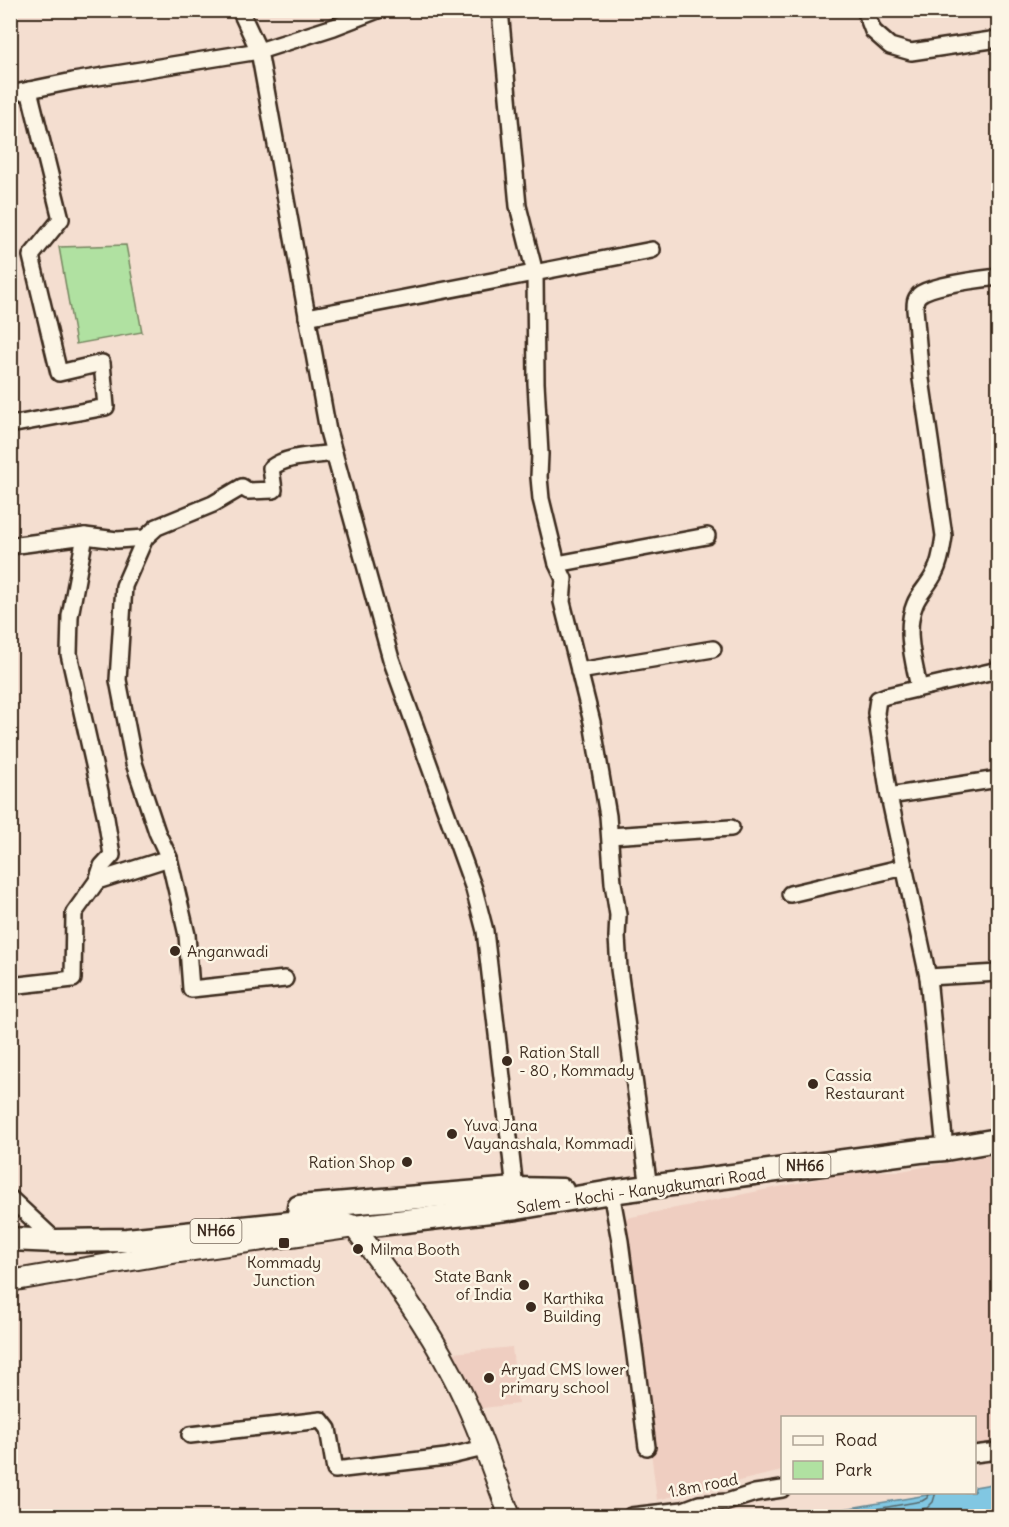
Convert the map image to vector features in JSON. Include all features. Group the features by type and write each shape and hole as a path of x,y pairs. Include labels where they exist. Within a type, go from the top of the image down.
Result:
{"highway":[{"name":"Salem - Kochi - Kanyakumari Road","path":"354,1227 517,1208 611,1192 999,1140"},
{"name":"NH66","path":"66,1241 158,1222 350,1201 515,1189 611,1192"},
{"path":"350,1201 354,1227"},
{"name":"NH66","path":"10,1239 128,1240 329,1219 354,1227"}],"main road":[{"path":"10,1281 179,1252 354,1227 400,1288 454,1376 510,1516"}],"street":[{"path":"240,10 259,51 328,431 392,659 474,889 482,920 515,1189"},
{"path":"10,94 259,51 378,10"},
{"path":"500,10 518,206 535,273 541,499 557,564 564,579 562,602 592,722 610,836 618,915 619,969 649,1188"},
{"path":"866,10 873,31 890,46 911,52 999,39"},
{"path":"10,425 106,407 102,363 59,373 31,256 61,219 29,90"},
{"path":"308,317 652,250"},
{"path":"919,688 911,645 911,618 915,603 935,573 944,536 921,379 916,298 921,293 934,288 999,277"},
{"path":"285,979 190,989 188,935 170,858 157,832 134,763 118,680 124,586 145,538 157,526 213,504 242,487 248,491 274,490 271,468 276,464 297,457 334,453"},
{"path":"10,546 85,536 117,540 145,538"},
{"path":"10,986 73,979 74,913 97,881 102,866 112,855 110,836 69,654 70,616 85,536"},
{"path":"557,564 707,536"},
{"path":"579,671 713,649"},
{"path":"945,1149 928,977 889,796 876,701 886,696 999,670"},
{"path":"889,796 999,779"},
{"path":"610,836 731,828"},
{"path":"97,881 170,858"},
{"path":"790,894 904,867"},
{"path":"928,977 999,973"},
{"path":"611,1192 620,1241 647,1447"},
{"path":"10,1198 66,1241"},
{"path":"190,1435 321,1420 328,1429 335,1470 446,1457 484,1448"},
{"path":"976,1454 999,1451"},
{"name":"1.8m road","path":"631,1516 683,1510 699,1504 727,1502 755,1493 781,1489"}],"shaded area":[{"path":"998,1154 998,1441 976,1445 976,1416 781,1416 781,1471 657,1500 622,1219 857,1171 901,1171"},
{"name":"Aryad CMS lower primary school","path":"512,1347 518,1404 474,1409 453,1353"}],"green space":[{"path":"126,245 142,332 76,344 59,247"}],"water":[{"path":"998,1483 998,1513 978,1516 802,1516 933,1494 976,1494 976,1487"}],"place":[{"name":"Anganwadi","path":"175,951"},
{"name":"Ration Stall - 80 , Kommady","path":"507,1061"},
{"name":"Cassia Restaurant","path":"813,1084"},
{"name":"Yuva Jana Vayanashala, Kommadi","path":"452,1134"},
{"name":"Ration Shop","path":"407,1162"},
{"name":"Kommady Junction","path":"284,1243"},
{"name":"Milma Booth","path":"358,1249"},
{"name":"State Bank of India","path":"524,1285"},
{"name":"Karthika Building","path":"531,1307"},
{"name":"Aryad CMS lower primary school","path":"489,1378"}]}
